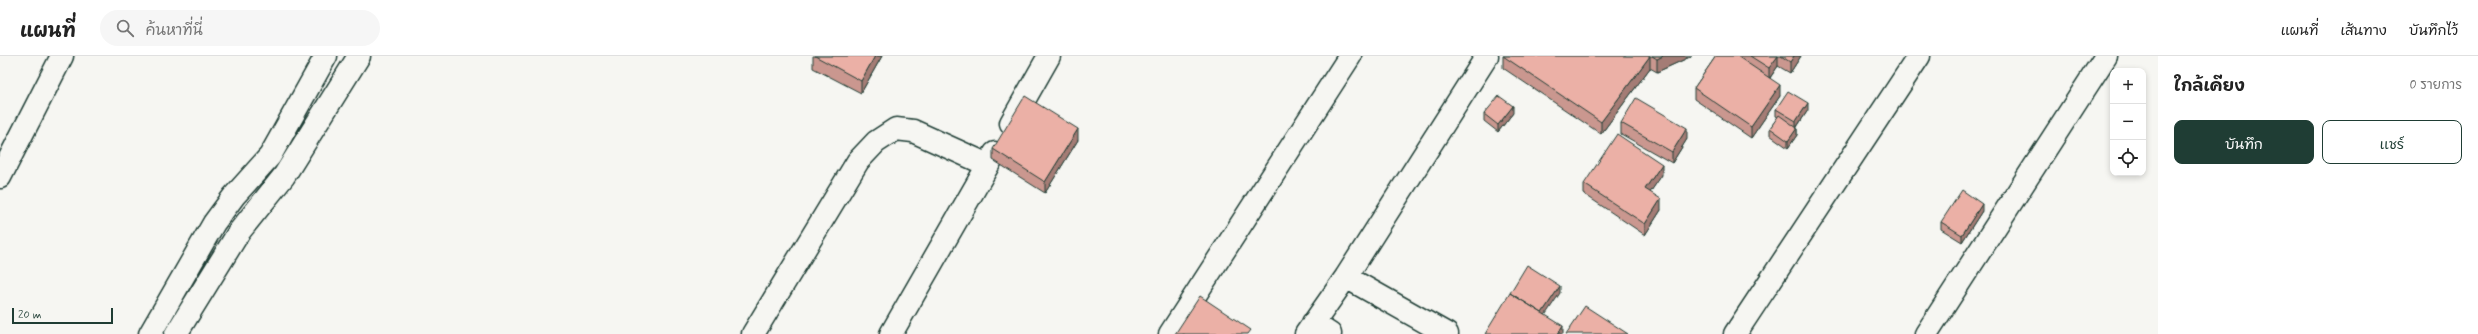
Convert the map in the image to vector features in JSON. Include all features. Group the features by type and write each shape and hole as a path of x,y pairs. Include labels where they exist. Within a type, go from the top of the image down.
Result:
{"street":[{"path":"0,177 62,56"},
{"path":"150,334 214,223 234,196 270,156 326,56"},
{"path":"176,334 239,232 284,176 359,56"},
{"path":"891,334 1049,56"},
{"path":"1170,334 1350,56"},
{"path":"1316,330 1346,277 1487,56"},
{"path":"1735,334 1919,56"},
{"path":"1926,334 2106,56"},
{"path":"753,334 858,160 876,142 896,129 913,131 988,165"},
{"path":"1346,277 1447,334"}],"building":[{"path":"815,56 875,56 861,81"},
{"path":"1503,56 1650,56 1601,122"},
{"path":"1652,56 1663,56 1657,59"},
{"path":"1716,56 1737,56 1780,85 1751,127 1694,88"},
{"path":"1750,56 1778,56 1769,68"},
{"path":"1781,56 1794,56 1790,62"},
{"path":"1788,91 1808,103 1796,121 1776,109"},
{"path":"1025,96 1078,129 1045,182 993,149"},
{"path":"1499,96 1513,106 1498,125 1484,114"},
{"path":"1636,98 1687,128 1672,152 1621,123"},
{"path":"1779,115 1797,128 1788,141 1770,128"},
{"path":"1617,134 1662,164 1645,189 1661,199 1645,224 1584,184"},
{"path":"1962,190 1982,204 1962,235 1941,222"},
{"path":"1527,265 1560,286 1542,313 1510,293"},
{"path":"1510,293 1563,326 1558,334 1485,334"},
{"path":"1200,296 1251,330 1248,334 1175,334"},
{"path":"1585,306 1628,334 1566,334"}]}
